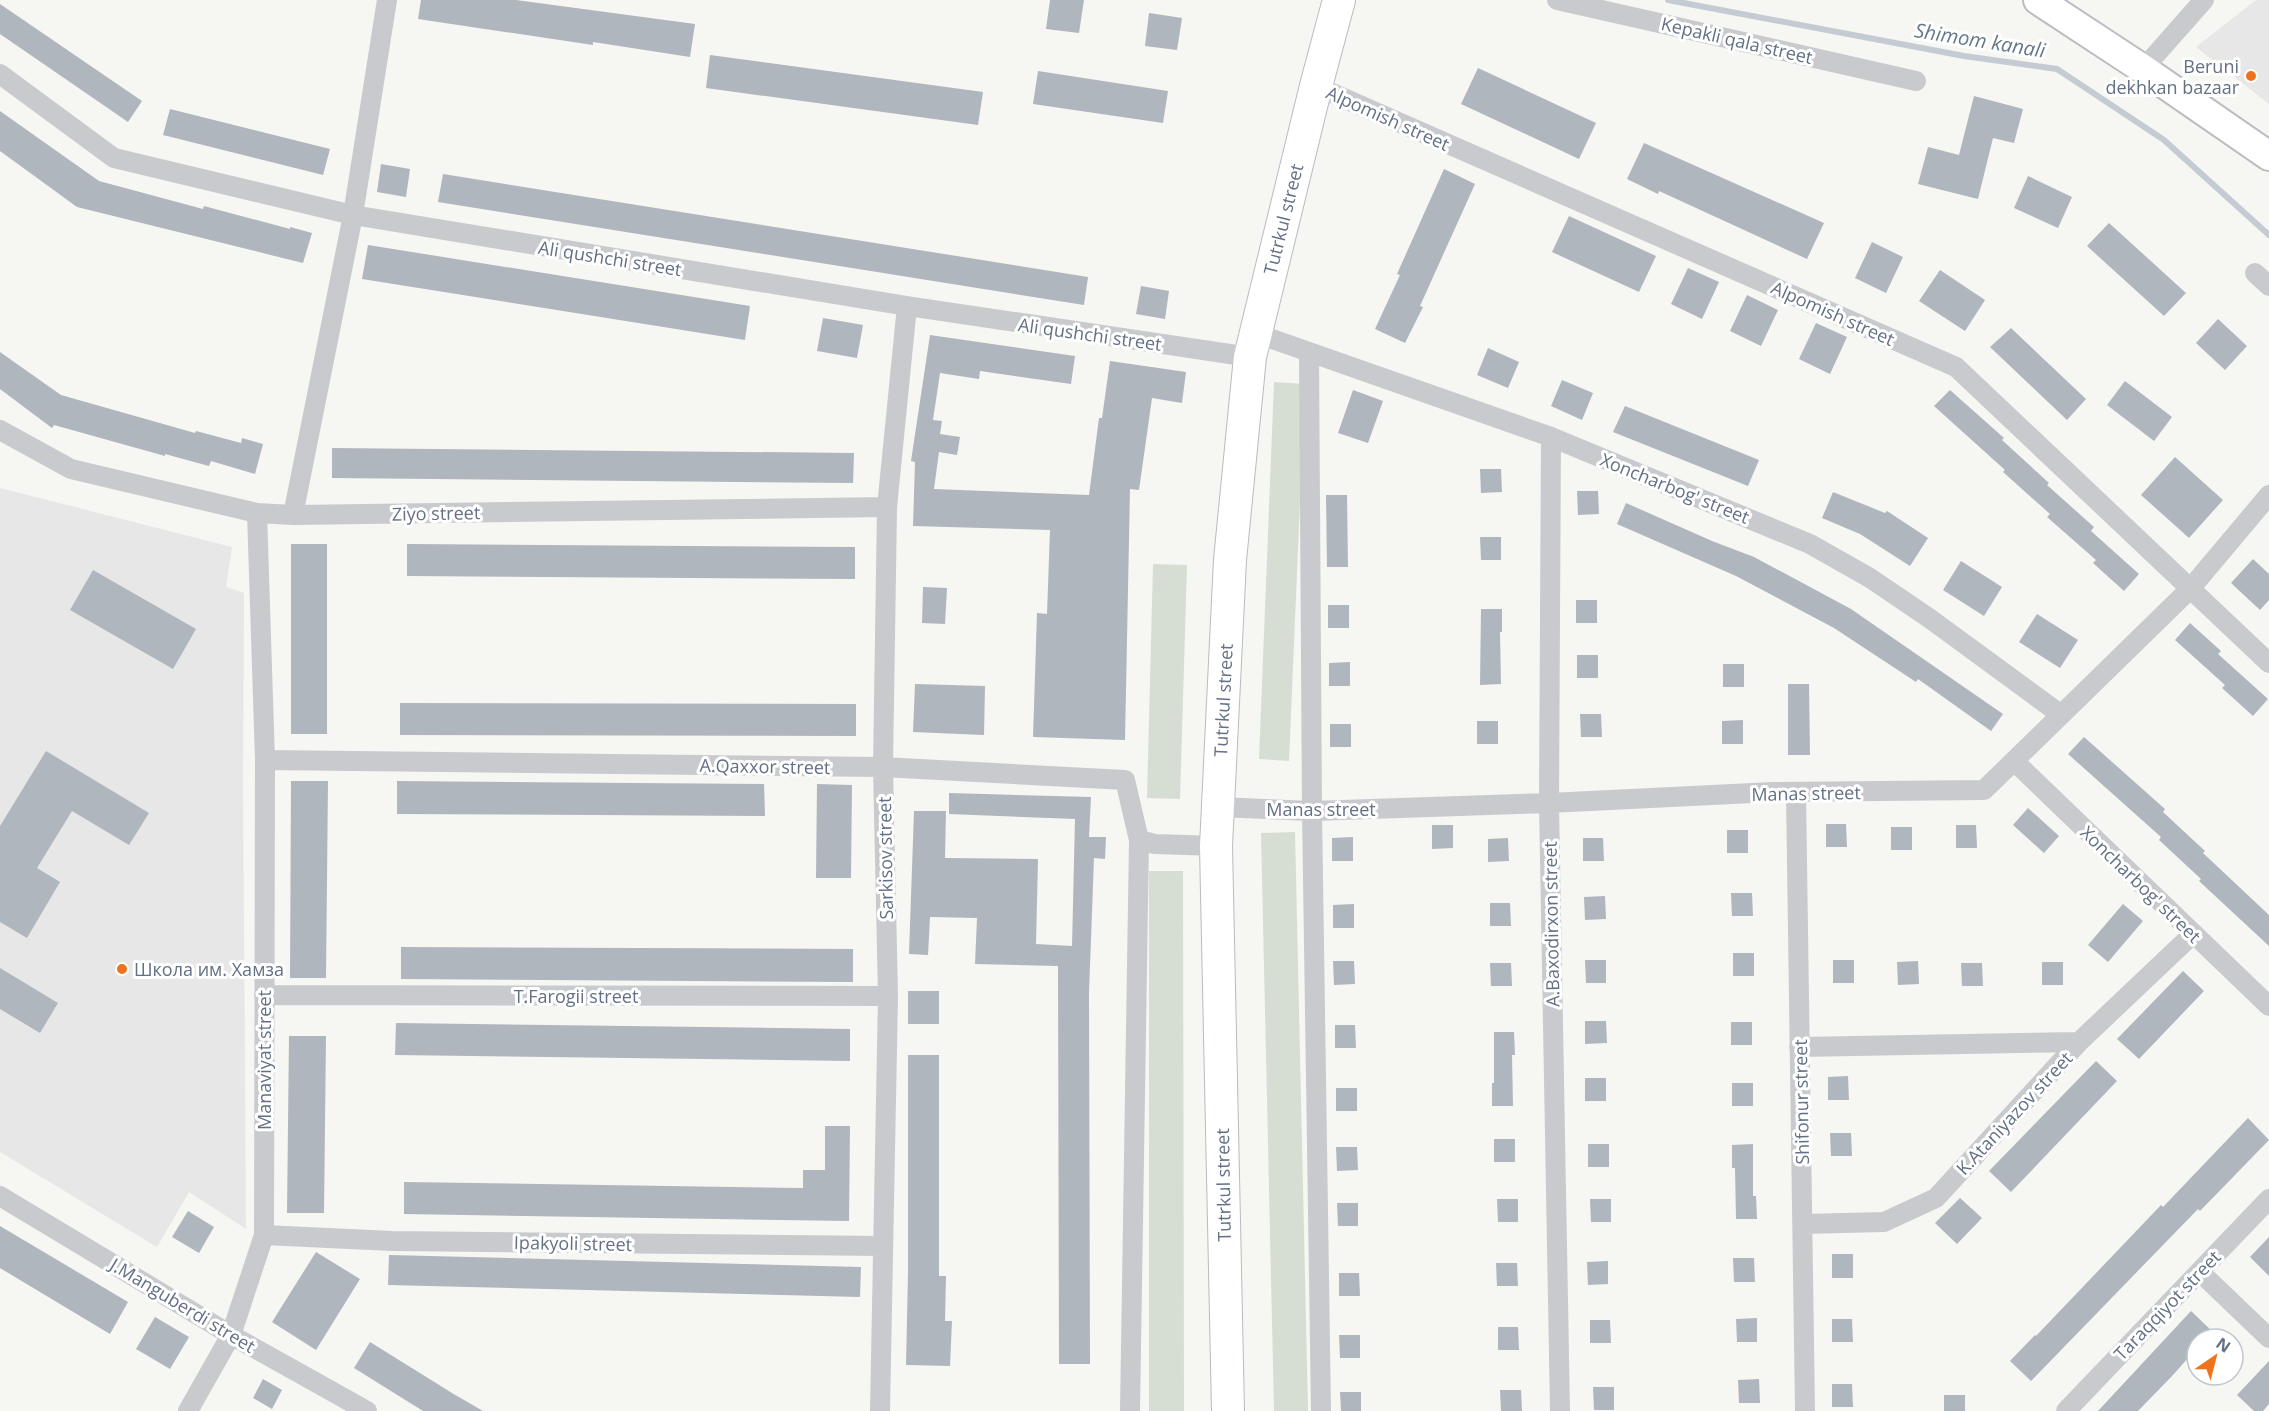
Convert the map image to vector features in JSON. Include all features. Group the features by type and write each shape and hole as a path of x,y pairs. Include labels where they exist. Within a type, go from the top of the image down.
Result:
{"main road":[{"name":"Tutrkul street","path":"1228,1411 1216,846 1230,560 1252,345 1339,0"},
{"path":"2038,0 2269,156"}],"street":[{"path":"293,515 353,216 387,0"},
{"name":"Kepakli qala street","path":"1557,0 1916,81"},
{"path":"2143,69 2204,0"},
{"name":"Ali qushchi street","path":"0,74 114,158 353,216 907,306 1252,345"},
{"name":"Alpomish street","path":"1316,86 1956,367 2269,663"},
{"name":"Sarkisov street","path":"880,1411 888,996 883,768 886,507 907,306"},
{"name":"Xoncharbog' street","path":"1252,345 1309,352 1551,437 1810,544 1870,578 1919,611 2060,714"},
{"path":"1309,352 1312,811 1321,1411"},
{"name":"Ziyo street","path":"0,430 71,469 257,513 293,515 886,507"},
{"name":"A.Baxodirxon street","path":"1551,437 1549,804 1560,1411"},
{"name":"Manas street","path":"1218,807 1312,811 1797,793 1984,790 2190,589 2269,495"},
{"name":"Manaviyat street","path":"188,1411 231,1335 264,1234 265,760 257,513"},
{"name":"A.Qaxxor street","path":"265,760 883,768 1125,780 1139,840"},
{"name":"Xoncharbog' street","path":"2014,761 2269,1006"},
{"name":"Shifonur street","path":"1797,793 1805,1411"},
{"path":"1130,1411 1139,840 1155,844 1216,846"},
{"name":"K.Ataniyazov street","path":"1803,1224 1884,1222 1936,1198 2079,1042 2193,934"},
{"name":"T.Farogii street","path":"264,995 888,996"},
{"path":"1799,1047 2079,1042"},
{"name":"J.Manguberdi street","path":"0,1196 231,1335 367,1411"},
{"name":"Taraqqiyot street","path":"2066,1411 2269,1199"},
{"name":"Ipakyoli street","path":"264,1234 392,1241 883,1246"},
{"path":"2199,1272 2269,1338"}],"shaded area":[{"name":"Beruni dekhkan bazaar","path":"2256,0 2269,0 2269,104 2196,47"},
{"path":"1274,382 1305,384 1289,761 1259,759"},
{"name":"Школа им. Хамза","path":"0,488 232,547 226,587 244,593 246,1229 189,1192 157,1247 0,1152"},
{"path":"1153,564 1187,565 1180,799 1147,798"},
{"path":"1295,832 1308,1411 1274,1411 1261,833"},
{"path":"1149,871 1183,871 1184,1411 1149,1411"}],"building":[{"path":"421,0 516,0 695,24 690,57 418,19"},
{"path":"1050,0 1084,0 1079,33 1046,29"},
{"path":"0,4 142,101 128,122 0,34"},
{"path":"1149,13 1182,18 1177,50 1145,46"},
{"path":"710,55 983,92 978,125 706,88"},
{"path":"1478,68 1596,123 1579,159 1461,104"},
{"path":"1038,71 1168,91 1163,123 1033,104"},
{"path":"1974,96 2023,109 2014,143 1993,138 1978,199 1918,184 1928,147 1959,155"},
{"path":"170,109 330,149 323,175 163,135"},
{"path":"0,111 99,181 203,209 204,206 312,233 303,263 77,207 0,151"},
{"path":"1644,143 1824,223 1807,259 1659,191 1658,194 1627,179"},
{"path":"381,164 410,169 406,197 377,192"},
{"path":"1444,169 1475,184 1420,306 1423,307 1405,343 1375,329"},
{"path":"443,174 1088,277 1084,305 438,202"},
{"path":"2028,176 2072,197 2058,228 2014,208"},
{"path":"1569,216 1656,256 1639,292 1552,252"},
{"path":"2109,223 2186,293 2164,316 2087,246"},
{"path":"1872,242 1903,257 1886,293 1855,278"},
{"path":"368,245 750,306 745,340 362,279"},
{"path":"1688,268 1719,282 1702,319 1671,304"},
{"path":"1940,270 1985,300 1965,331 1919,301"},
{"path":"1141,286 1169,291 1165,319 1136,314"},
{"path":"1747,295 1778,310 1761,346 1730,331"},
{"path":"823,318 863,325 857,358 817,351"},
{"path":"2218,319 2247,346 2225,370 2196,343"},
{"path":"1816,323 1847,337 1830,374 1799,359"},
{"path":"2011,328 2086,399 2067,420 1990,347"},
{"path":"930,335 1075,356 1071,384 980,371 979,379 940,373 933,420 942,421 940,434 960,437 957,455 939,452 934,489 1089,495 1099,418 1102,418 1110,361 1186,372 1182,403 1152,398 1139,490 1130,489 1125,740 1033,737 1037,613 1047,614 1050,530 913,526 915,462 911,461"},
{"path":"1488,348 1519,362 1508,388 1477,375"},
{"path":"0,352 61,395 195,433 196,431 241,443 242,438 263,444 255,474 211,461 209,466 165,454 165,456 54,425 52,428 0,389"},
{"path":"1562,380 1593,393 1582,420 1551,406"},
{"path":"2125,381 2172,417 2154,441 2107,405"},
{"path":"1353,390 1383,401 1368,443 1338,433"},
{"path":"1950,390 2004,438 2002,440 2049,483 2047,485 2094,527 2091,531 2139,574 2124,591 2093,563 2096,560 2047,517 2050,514 2003,472 2005,470 1934,406"},
{"path":"1625,406 1759,460 1748,486 1613,432"},
{"path":"332,448 854,453 853,483 332,478"},
{"path":"2175,457 2223,500 2189,538 2141,495"},
{"path":"1480,469 1501,469 1502,492 1481,493"},
{"path":"1577,491 1598,491 1599,514 1578,515"},
{"path":"1833,492 1885,513 1887,511 1928,538 1910,566 1860,534 1822,518"},
{"path":"1326,495 1347,495 1348,567 1327,567"},
{"path":"1626,503 1754,557 1851,609 2003,714 1991,731 1918,679 1916,682 1834,628 1736,576 1617,524"},
{"path":"1480,537 1501,537 1501,560 1481,560"},
{"path":"291,544 327,544 327,734 291,734"},
{"path":"407,544 855,547 855,579 407,576"},
{"path":"2253,559 2269,574 2269,600 2260,610 2231,583"},
{"path":"1961,561 2002,587 1984,616 1943,590"},
{"path":"93,570 196,629 173,669 70,610"},
{"path":"923,587 947,588 945,624 922,623"},
{"path":"1576,600 1597,600 1597,623 1576,623"},
{"path":"1328,605 1349,605 1349,628 1328,628"},
{"path":"1481,609 1502,609 1501,684 1480,685"},
{"path":"2037,614 2078,640 2060,668 2019,642"},
{"path":"2190,623 2221,651 2218,654 2268,699 2253,716 2222,688 2225,685 2175,640"},
{"path":"1577,655 1598,655 1598,678 1577,678"},
{"path":"1350,662 1350,686 1329,686 1329,663"},
{"path":"1723,664 1744,664 1744,687 1723,687"},
{"path":"915,684 985,686 984,735 913,732"},
{"path":"1788,684 1809,684 1810,755 1788,755"},
{"path":"400,703 856,704 856,736 400,735"},
{"path":"1580,714 1601,714 1602,737 1581,737"},
{"path":"1743,720 1743,744 1722,744 1722,721"},
{"path":"1477,721 1498,721 1498,744 1477,744"},
{"path":"1330,724 1351,724 1351,747 1330,747"},
{"path":"2084,737 2165,809 2163,812 2205,851 2203,853 2269,915 2269,946 2199,881 2201,879 2159,840 2161,837 2068,754"},
{"path":"46,751 149,813 129,845 72,811 37,868 60,882 27,938 0,922 0,826"},
{"path":"291,781 328,781 326,978 290,978"},
{"path":"397,781 764,784 765,816 397,814"},
{"path":"817,784 852,785 851,878 816,878"},
{"path":"949,793 1091,797 1089,837 1106,837 1105,859 1094,858 1089,993 1090,1364 1059,1364 1058,966 975,964 977,918 930,917 928,955 909,954 914,811 946,811 945,858 1038,859 1036,944 1072,946 1075,819 949,814"},
{"path":"2028,808 2059,836 2044,853 2013,825"},
{"path":"1826,824 1846,824 1847,847 1826,847"},
{"path":"1432,825 1453,825 1453,848 1432,849"},
{"path":"1956,825 1976,825 1977,848 1956,848"},
{"path":"1891,827 1912,827 1912,850 1891,850"},
{"path":"1727,830 1748,830 1748,853 1727,853"},
{"path":"1353,837 1353,861 1332,861 1332,838"},
{"path":"1508,838 1509,861 1488,862 1488,839"},
{"path":"1583,838 1603,838 1604,861 1583,861"},
{"path":"1731,893 1752,893 1753,916 1732,916"},
{"path":"1605,896 1606,919 1585,920 1584,897"},
{"path":"1490,903 1510,903 1511,926 1490,926"},
{"path":"1354,904 1354,928 1333,928 1333,905"},
{"path":"2123,904 2143,921 2108,962 2088,945"},
{"path":"401,947 853,949 853,982 401,979"},
{"path":"1733,953 1754,953 1754,976 1733,976"},
{"path":"1585,960 1606,960 1606,983 1586,983"},
{"path":"1833,960 1854,960 1854,983 1833,983"},
{"path":"1333,961 1354,961 1355,984 1334,985"},
{"path":"1918,961 1919,984 1898,985 1897,962"},
{"path":"2042,962 2063,962 2063,985 2042,985"},
{"path":"1490,963 1511,963 1512,986 1491,986"},
{"path":"1961,963 1982,963 1983,986 1962,986"},
{"path":"0,968 58,1003 40,1033 0,1009"},
{"path":"2183,971 2204,991 2139,1059 2117,1039"},
{"path":"908,991 939,991 939,1024 908,1024"},
{"path":"1585,1021 1606,1021 1607,1043 1585,1044"},
{"path":"1731,1022 1752,1022 1752,1045 1731,1045"},
{"path":"396,1023 850,1029 850,1061 395,1055"},
{"path":"1335,1025 1355,1025 1356,1048 1335,1048"},
{"path":"1494,1032 1514,1032 1513,1106 1492,1106"},
{"path":"289,1036 326,1036 324,1213 287,1213"},
{"path":"908,1055 939,1055 939,1276 946,1276 945,1321 952,1321 950,1366 906,1365"},
{"path":"2096,1061 2117,1081 2011,1192 1989,1171"},
{"path":"1848,1076 1849,1100 1828,1100 1828,1077"},
{"path":"1585,1078 1606,1078 1606,1101 1585,1101"},
{"path":"1732,1083 1753,1083 1753,1106 1732,1106"},
{"path":"1336,1088 1357,1088 1357,1111 1336,1111"},
{"path":"2248,1118 2269,1140 2200,1211 2198,1209 2031,1381 2010,1361"},
{"path":"825,1126 850,1126 849,1221 404,1214 404,1182 803,1188 803,1170 825,1170"},
{"path":"1830,1133 1851,1133 1852,1156 1831,1156"},
{"path":"1494,1139 1515,1139 1515,1162 1494,1162"},
{"path":"1588,1144 1609,1144 1609,1167 1588,1167"},
{"path":"1753,1144 1753,1196 1756,1196 1757,1219 1736,1219 1732,1145"},
{"path":"1336,1147 1357,1147 1358,1170 1337,1171"},
{"path":"1960,1198 1982,1218 1957,1244 1935,1223"},
{"path":"1497,1199 1518,1199 1518,1222 1498,1222"},
{"path":"1590,1199 1611,1199 1611,1222 1591,1222"},
{"path":"1337,1203 1358,1203 1358,1226 1338,1226"},
{"path":"188,1211 214,1227 199,1253 172,1237"},
{"path":"0,1226 128,1302 110,1334 0,1268"},
{"path":"2269,1237 2269,1276 2250,1257"},
{"path":"316,1252 360,1279 316,1350 272,1322"},
{"path":"1832,1254 1853,1254 1853,1278 1832,1278"},
{"path":"389,1255 861,1267 860,1297 388,1285"},
{"path":"1733,1258 1754,1258 1755,1282 1734,1282"},
{"path":"1608,1261 1608,1284 1588,1285 1587,1262"},
{"path":"1496,1263 1517,1263 1518,1286 1497,1286"},
{"path":"1339,1273 1359,1273 1360,1296 1339,1296"},
{"path":"2191,1311 2208,1327 2185,1327 2185,1362 2138,1411 2098,1411"},
{"path":"155,1317 189,1337 170,1369 136,1349"},
{"path":"1757,1318 1757,1342 1737,1342 1736,1319"},
{"path":"1832,1319 1852,1319 1853,1342 1832,1342"},
{"path":"1590,1320 1610,1320 1611,1343 1590,1343"},
{"path":"1498,1327 1518,1327 1519,1350 1498,1350"},
{"path":"1339,1335 1360,1335 1360,1358 1340,1358"},
{"path":"370,1342 483,1411 423,1411 354,1368"},
{"path":"2269,1361 2269,1404 2263,1411 2254,1411 2237,1395"},
{"path":"263,1379 282,1390 272,1409 253,1398"},
{"path":"1759,1379 1760,1403 1739,1403 1738,1380"},
{"path":"1832,1384 1852,1384 1853,1407 1832,1407"},
{"path":"1593,1387 1614,1387 1614,1410 1594,1410"},
{"path":"1500,1390 1521,1390 1522,1411 1501,1411"},
{"path":"1340,1392 1361,1392 1361,1411 1341,1411"},
{"path":"1944,1395 1965,1395 1965,1411 1944,1411"}],"waterway":[{"name":"Shimom kanali","path":"1668,0 1964,56 2057,69 2164,140 2269,235"}],"place":[{"name":"Beruni dekhkan bazaar","path":"2251,76"},
{"name":"Школа им. Хамза","path":"122,969"}]}
